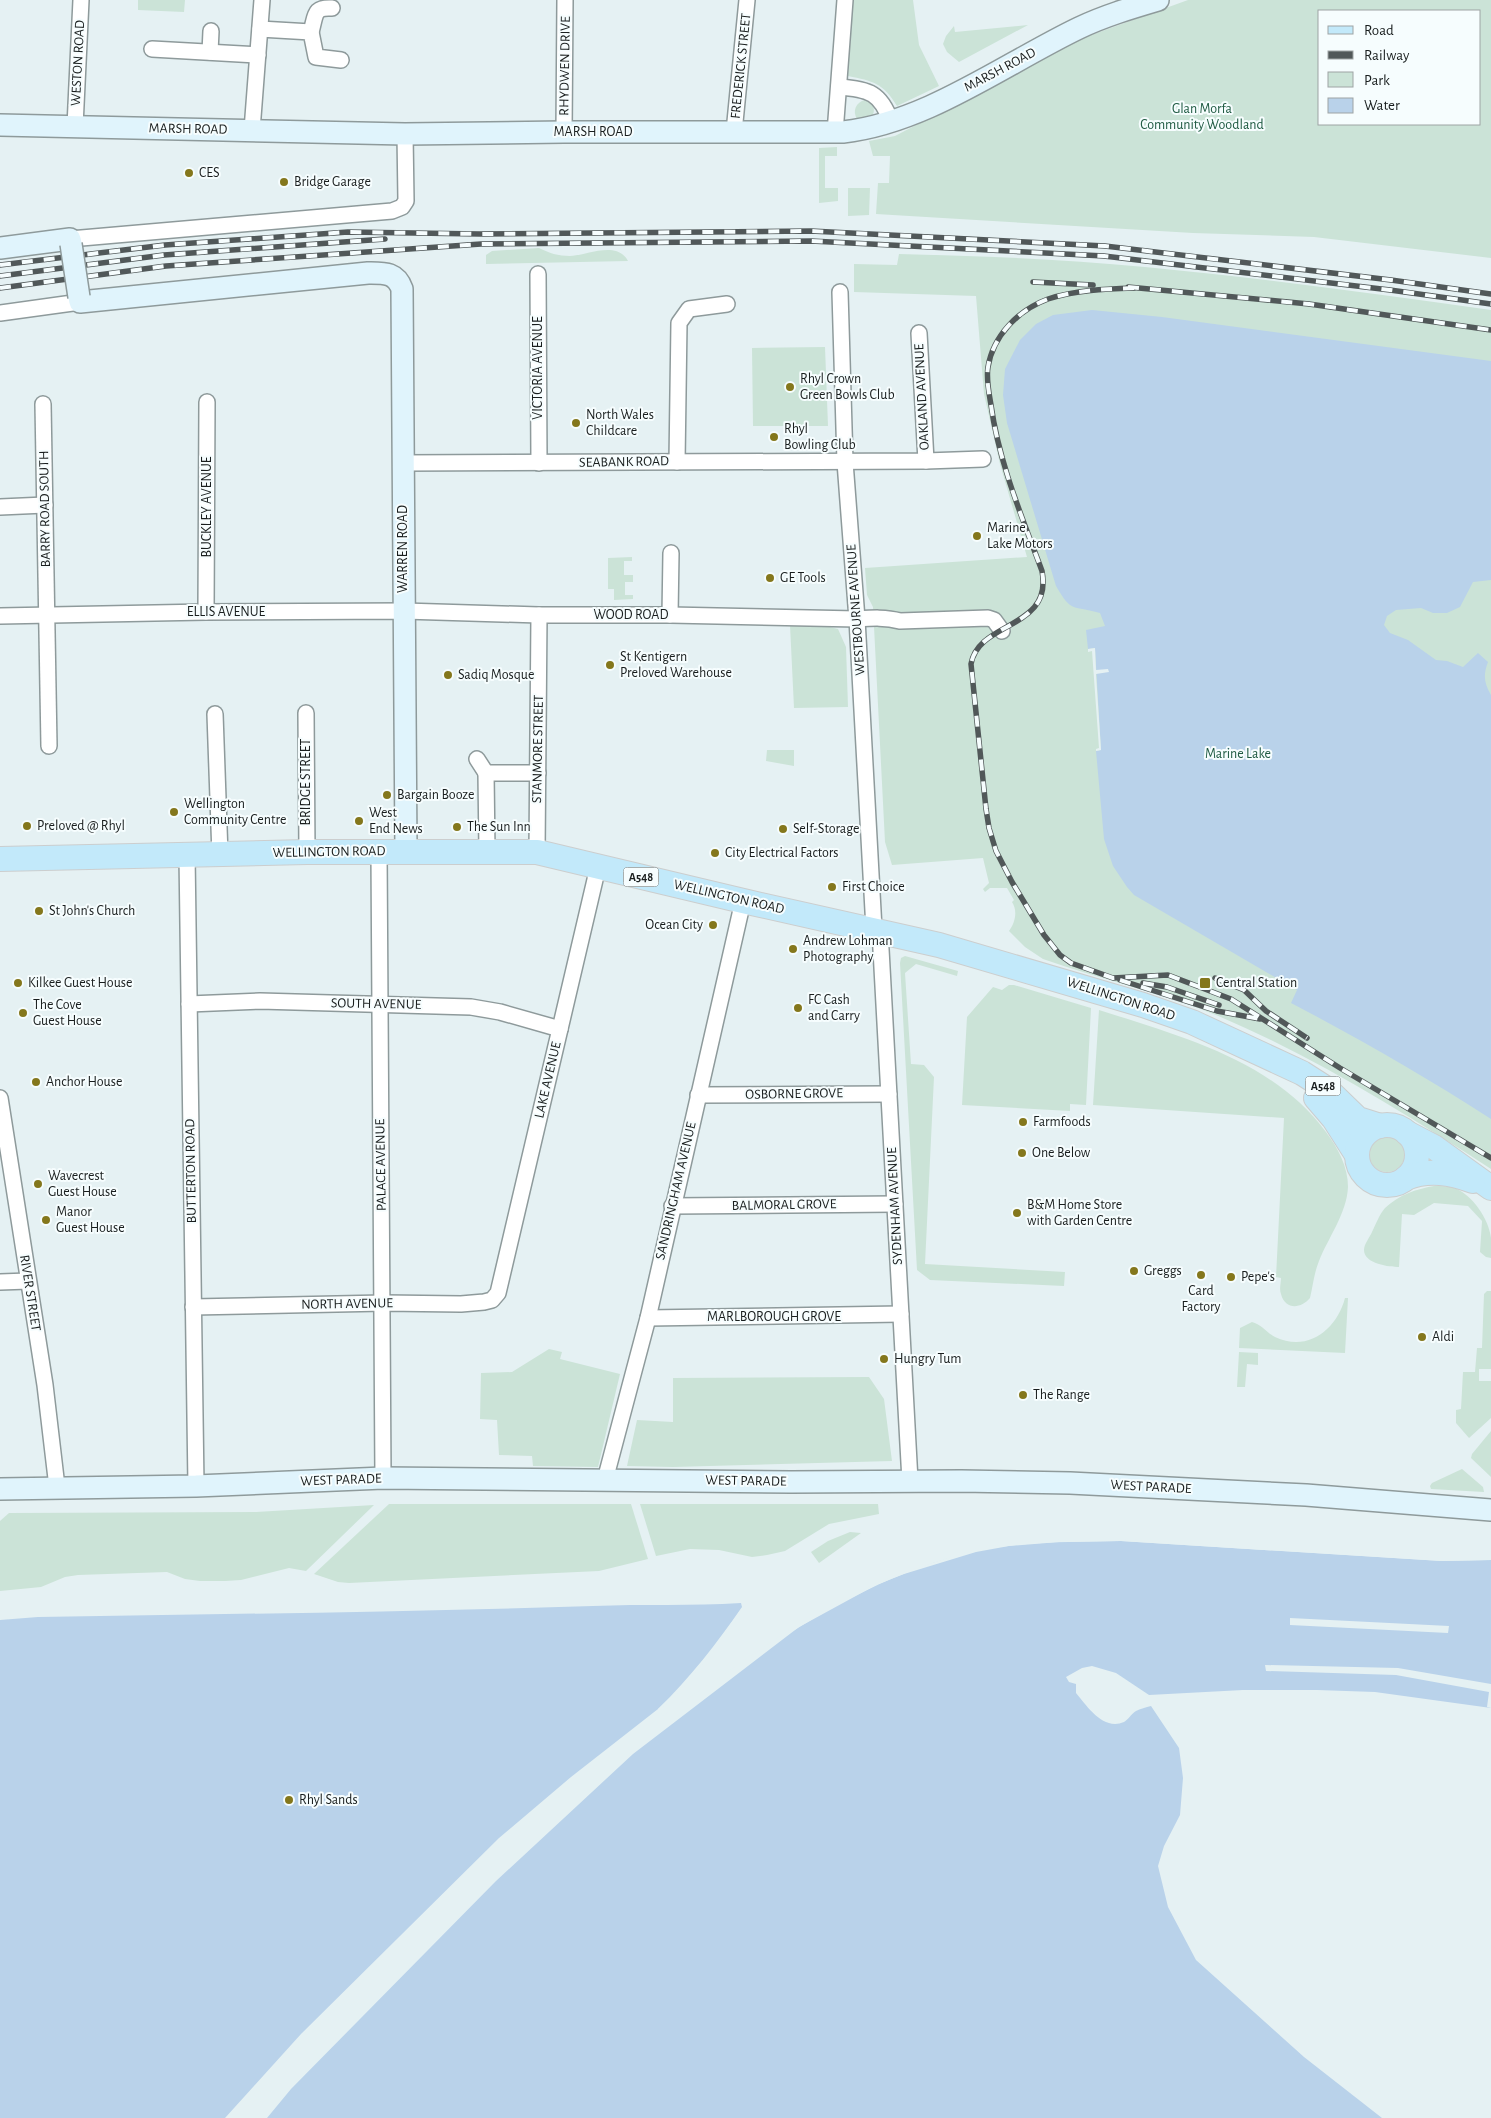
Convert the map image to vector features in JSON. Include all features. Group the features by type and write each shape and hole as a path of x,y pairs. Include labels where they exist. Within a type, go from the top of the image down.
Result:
{"main road":[{"name":"WELLINGTON ROAD","path":"0,859 307,852 537,852 743,901 877,930 990,958 1143,1005 1192,1022 1302,1073 1327,1089 1358,1119 1368,1124 1380,1126"},
{"name":"WELLINGTON ROAD","path":"1260,1053 1324,1107 1358,1155"},
{"path":"1380,1126 1390,1126 1434,1147 1491,1188 1459,1176 1442,1173 1416,1174 1389,1185 1373,1181 1362,1170 1358,1155 1364,1137 1368,1132 1380,1126"},
{"path":"1406,1178 1416,1164 1417,1155 1416,1147 1407,1133"}],"street":[{"name":"WESTON ROAD","path":"75,126 81,0"},
{"path":"252,130 262,0"},
{"name":"RHYDWEN DRIVE","path":"564,132 565,0"},
{"name":"FREDERICK STREET","path":"734,132 748,0"},
{"path":"836,133 845,0"},
{"name":"MARSH ROAD","path":"0,125 405,134 564,132 836,133 861,130 891,122 917,112 1080,28 1118,12 1158,0"},
{"path":"332,8 318,9 311,32 316,57 341,60"},
{"path":"260,29 311,32"},
{"path":"210,52 211,31"},
{"path":"152,49 258,55"},
{"path":"839,87 869,92 880,99 891,122"},
{"path":"0,248 392,211 402,207 406,201 405,134"},
{"path":"0,313 79,300 71,242"},
{"name":"WARREN ROAD","path":"79,300 368,273 392,274 399,280 402,288 406,851"},
{"name":"VICTORIA AVENUE","path":"538,274 539,463"},
{"name":"WESTBOURNE AVENUE","path":"840,292 846,462 877,930"},
{"path":"677,462 678,323 690,309 727,304"},
{"name":"OAKLAND AVENUE","path":"919,333 926,461"},
{"name":"BUCKLEY AVENUE","path":"206,612 207,402"},
{"name":"BARRY ROAD SOUTH","path":"43,404 50,746"},
{"name":"OAKLAND AVENUE","path":"846,462 983,459"},
{"name":"SEABANK ROAD","path":"403,463 846,462"},
{"path":"0,507 45,506"},
{"path":"670,615 671,553"},
{"name":"ELLIS AVENUE","path":"0,616 404,611"},
{"name":"WOOD ROAD","path":"404,611 539,615 890,618 900,621 988,618 994,620 1002,631"},
{"name":"STANMORE STREET","path":"537,852 539,615"},
{"name":"BRIDGE STREET","path":"306,713 307,852"},
{"path":"215,714 220,855"},
{"path":"476,759 486,773 487,852"},
{"path":"486,773 538,773"},
{"name":"PALACE AVENUE","path":"379,852 384,1478"},
{"name":"BUTTERTON ROAD","path":"188,855 196,1486"},
{"name":"LAKE AVENUE","path":"498,1293 598,867"},
{"name":"SANDRINGHAM AVENUE","path":"605,1480 648,1318 743,901"},
{"name":"SYDENHAM AVENUE","path":"877,930 889,1094 910,1481"},
{"name":"SOUTH AVENUE","path":"189,1004 260,1001 471,1007 500,1012 560,1029"},
{"name":"OSBORNE GROVE","path":"698,1095 889,1094"},
{"name":"RIVER STREET","path":"0,1098 45,1384 57,1487"},
{"name":"BALMORAL GROVE","path":"672,1206 895,1204"},
{"path":"0,1282 28,1281"},
{"name":"NORTH AVENUE","path":"193,1308 484,1302 492,1300 498,1293"},
{"name":"MARLBOROUGH GROVE","path":"648,1318 901,1314"},
{"name":"WEST PARADE","path":"0,1489 196,1486 384,1478 1070,1483 1306,1496 1491,1510"}],"green space":[{"path":"138,0 185,0 184,12 138,10"},
{"path":"851,0 913,0 919,45 939,86 897,106 887,92 877,84 848,76"},
{"name":"Glan Morfa Community Woodland","path":"1188,0 1491,0 1491,258 1314,237 1193,233 876,214 878,183 889,183 890,156 873,156 869,141 895,136 1083,38"},
{"path":"1028,25 959,62 947,52 943,44 946,36 954,26 955,32"},
{"path":"865,100 873,107 873,115 857,119 856,107"},
{"path":"837,147 837,156 825,156 825,188 838,188 838,201 819,203 819,148"},
{"path":"848,188 870,188 869,215 848,216"},
{"path":"539,248 554,254 570,256 602,250 617,251 628,261 486,264 486,255 492,251"},
{"name":"Marine Lake","path":"899,254 1022,258 1188,271 1491,310 1491,1169 1357,1086 1288,1048 1252,1031 1173,999 1043,959 1025,947 1009,931 1014,921 1015,913 1012,902 1014,900 1007,888 990,888 985,892 983,889 989,883 983,858 892,865 885,842 873,607 867,595 865,568 1027,557 1000,464 984,394 976,296 854,292 854,264 897,265"},
{"name":"Rhyl Crown Green Bowls Club","path":"825,347 828,426 753,426 752,348"},
{"path":"632,557 632,561 624,561 624,575 633,575 633,582 625,582 625,595 633,595 633,599 614,600 614,589 608,589 608,558"},
{"path":"790,625 838,629 846,647 848,707 794,708"},
{"path":"767,750 794,750 794,766 766,761"},
{"path":"905,956 958,971 957,976 916,964 905,973 911,1064 924,1065 934,1077 925,1264 1065,1272 1064,1286 930,1280 917,1270 900,963 901,958"},
{"path":"1009,985 1091,1008 1086,1105 1070,1104 1070,1111 962,1105 967,1017 993,987 1002,990"},
{"path":"1099,1010 1192,1041 1252,1069 1280,1086 1304,1107 1326,1132 1342,1158 1348,1180 1347,1197 1341,1216 1319,1261 1310,1298 1306,1302 1298,1306 1286,1303 1280,1292 1281,1278 1276,1277 1284,1118 1093,1105"},
{"path":"1387,1136 1394,1137 1400,1141 1404,1147 1404,1161 1400,1167 1394,1171 1387,1172 1380,1171 1374,1167 1370,1161 1369,1154 1370,1147 1374,1141 1380,1137"},
{"path":"1434,1186 1454,1188 1473,1201 1483,1215 1490,1231 1491,1258 1486,1257 1480,1252 1482,1221 1468,1206 1434,1203 1414,1215 1402,1214 1399,1267 1378,1264 1368,1259 1365,1255 1365,1245 1385,1208 1408,1193"},
{"path":"1487,1291 1491,1291 1491,1369 1479,1369 1479,1381 1491,1381 1491,1418 1469,1438 1456,1423 1456,1410 1461,1409 1463,1372 1475,1372 1477,1348 1482,1348 1484,1294"},
{"path":"1345,1298 1348,1298 1345,1353 1239,1348 1240,1328 1252,1322 1275,1337 1287,1341 1299,1342 1310,1340 1328,1328 1341,1309"},
{"path":"549,1349 562,1352 560,1359 620,1374 598,1467 533,1466 532,1456 499,1455 497,1420 480,1419 481,1373 512,1372"},
{"path":"1239,1352 1258,1353 1258,1365 1247,1364 1245,1387 1237,1387"},
{"path":"869,1377 884,1399 892,1461 673,1467 627,1466 637,1420 673,1422 673,1378"},
{"path":"1491,1431 1491,1477 1471,1458 1472,1454"},
{"path":"1462,1469 1483,1487 1484,1492 1431,1489 1432,1483"},
{"path":"389,1504 631,1504 648,1559 599,1571 349,1583 338,1582 314,1574"},
{"path":"640,1504 878,1504 879,1514 829,1524 785,1551 767,1555 752,1557 719,1550 690,1549 656,1556"},
{"path":"374,1505 306,1571 289,1568 241,1580 225,1581 185,1579 167,1572 78,1575 65,1577 41,1587 0,1591 0,1521 9,1513 256,1512"},
{"path":"850,1532 861,1533 819,1563 811,1552 828,1541"}],"water":[{"name":"Marine Lake","path":"1092,310 1162,317 1491,361 1491,580 1473,582 1460,607 1447,613 1433,613 1421,608 1396,610 1387,616 1384,625 1390,633 1408,640 1436,660 1447,661 1463,667 1478,653 1488,662 1485,675 1487,687 1491,695 1491,1119 1342,1030 1291,1003 1297,990 1134,895 1113,866 1104,839 1096,751 1101,750 1095,648 1088,649 1086,630 1105,626 1100,613 1070,605 1056,586 1007,423 1003,395 1005,369 1020,340 1036,324 1053,315"},
{"path":"1121,1541 1442,1561 1491,1560 1491,1708 1375,1692 1243,1690 1149,1695 1116,1673 1092,1666 1082,1668 1066,1677 1069,1682 1076,1684 1076,1693 1090,1710 1096,1716 1109,1723 1124,1722 1136,1711 1151,1706 1179,1748 1183,1778 1180,1815 1164,1846 1158,1866 1168,1907 1196,1960 1304,2057 1382,2118 0,2118 0,1620 38,1617 741,1603 742,1607 713,1647 692,1673 658,1709 660,1720 772,1644 811,1620 891,1579 933,1563 977,1551 1013,1545"}],"pier":[{"path":"1095,648 1096,670 1108,669 1109,672 1096,674 1101,750 1096,751 1099,748 1092,651 1088,652 1088,649"},
{"path":"1059,1539 1121,1539 1442,1558 1491,1558 1491,1560 1442,1561 1121,1541 1059,1542 1009,1546 976,1552 904,1574 876,1585 799,1627 633,1754 496,1881 291,2089 267,2118 225,2118 301,2034 499,1838 571,1777 658,1709 680,1688 715,1646 744,1605 745,1608 717,1647 681,1690 660,1710 662,1716 797,1625 876,1583 975,1549 1008,1543"},
{"path":"1290,1618 1449,1626 1448,1633 1290,1625"},
{"path":"1265,1665 1398,1668 1491,1684 1491,1708 1487,1707 1489,1692 1396,1675 1266,1671"}],"tram line":[{"path":"1491,330 1338,308 1171,289 1120,287 1095,289 1071,292 1034,305 1012,322 996,343 988,369 987,383 998,446 1035,550 1043,582 1043,592 1038,604 1029,613 984,642 976,652 971,664 986,809 993,840 1003,865 1031,916 1060,955 1071,963 1113,978 1168,975 1231,999 1340,1068 1491,1158"}],"railway":[{"path":"0,265 165,245 348,232 480,234 811,231 1105,246 1391,280 1491,294"},
{"path":"0,276 164,255 385,239"},
{"path":"0,288 166,266 481,244 811,241 1104,256 1491,304"},
{"path":"1033,282 1093,285"},
{"path":"1128,287 1309,304 1491,330"},
{"path":"1134,288 1080,292 1048,299 1037,304 1017,317 1001,335 995,345 988,367 989,391 1005,469 1042,571 1042,590 1037,604 1026,615 987,639 977,650 971,664 986,809 996,851 1044,935 1060,955 1071,963 1113,978 1168,975 1231,999 1340,1068 1491,1158"},
{"path":"1215,978 1244,990 1266,1011 1307,1038"},
{"path":"1120,980 1217,1011 1260,1019"},
{"path":"1143,983 1167,987 1219,1005"}],"place":[{"name":"CES","path":"189,173"},
{"name":"Bridge Garage","path":"284,182"},
{"name":"Rhyl Crown Green Bowls Club","path":"790,387"},
{"name":"North Wales Childcare","path":"576,423"},
{"name":"Rhyl Bowling Club","path":"774,437"},
{"name":"Marine Lake Motors","path":"977,536"},
{"name":"GE Tools","path":"770,578"},
{"name":"St Kentigern Preloved Warehouse","path":"610,665"},
{"name":"Sadiq Mosque","path":"448,675"},
{"name":"Bargain Booze","path":"387,795"},
{"name":"Wellington Community Centre","path":"174,812"},
{"name":"West End News","path":"359,821"},
{"name":"Preloved @ Rhyl","path":"27,826"},
{"name":"The Sun Inn","path":"457,827"},
{"name":"Self-Storage","path":"783,829"},
{"name":"City Electrical Factors","path":"715,853"},
{"name":"First Choice","path":"832,887"},
{"name":"St John's Church","path":"39,911"},
{"name":"Ocean City","path":"713,925"},
{"name":"Andrew Lohman Photography","path":"793,949"},
{"name":"Kilkee Guest House","path":"18,983"},
{"name":"Central Station","path":"1205,983"},
{"name":"FC Cash and Carry","path":"798,1008"},
{"name":"The Cove Guest House","path":"23,1013"},
{"name":"Anchor House","path":"36,1082"},
{"name":"Farmfoods","path":"1023,1122"},
{"name":"One Below","path":"1022,1153"},
{"name":"Wavecrest Guest House","path":"38,1184"},
{"name":"B&M Home Store with Garden Centre","path":"1017,1213"},
{"name":"Manor Guest House","path":"46,1220"},
{"name":"Greggs","path":"1134,1271"},
{"name":"Card Factory","path":"1201,1275"},
{"name":"Pepe's","path":"1231,1277"},
{"name":"Aldi","path":"1422,1337"},
{"name":"Hungry Tum","path":"884,1359"},
{"name":"The Range","path":"1023,1395"},
{"name":"Rhyl Sands","path":"289,1800"}]}
